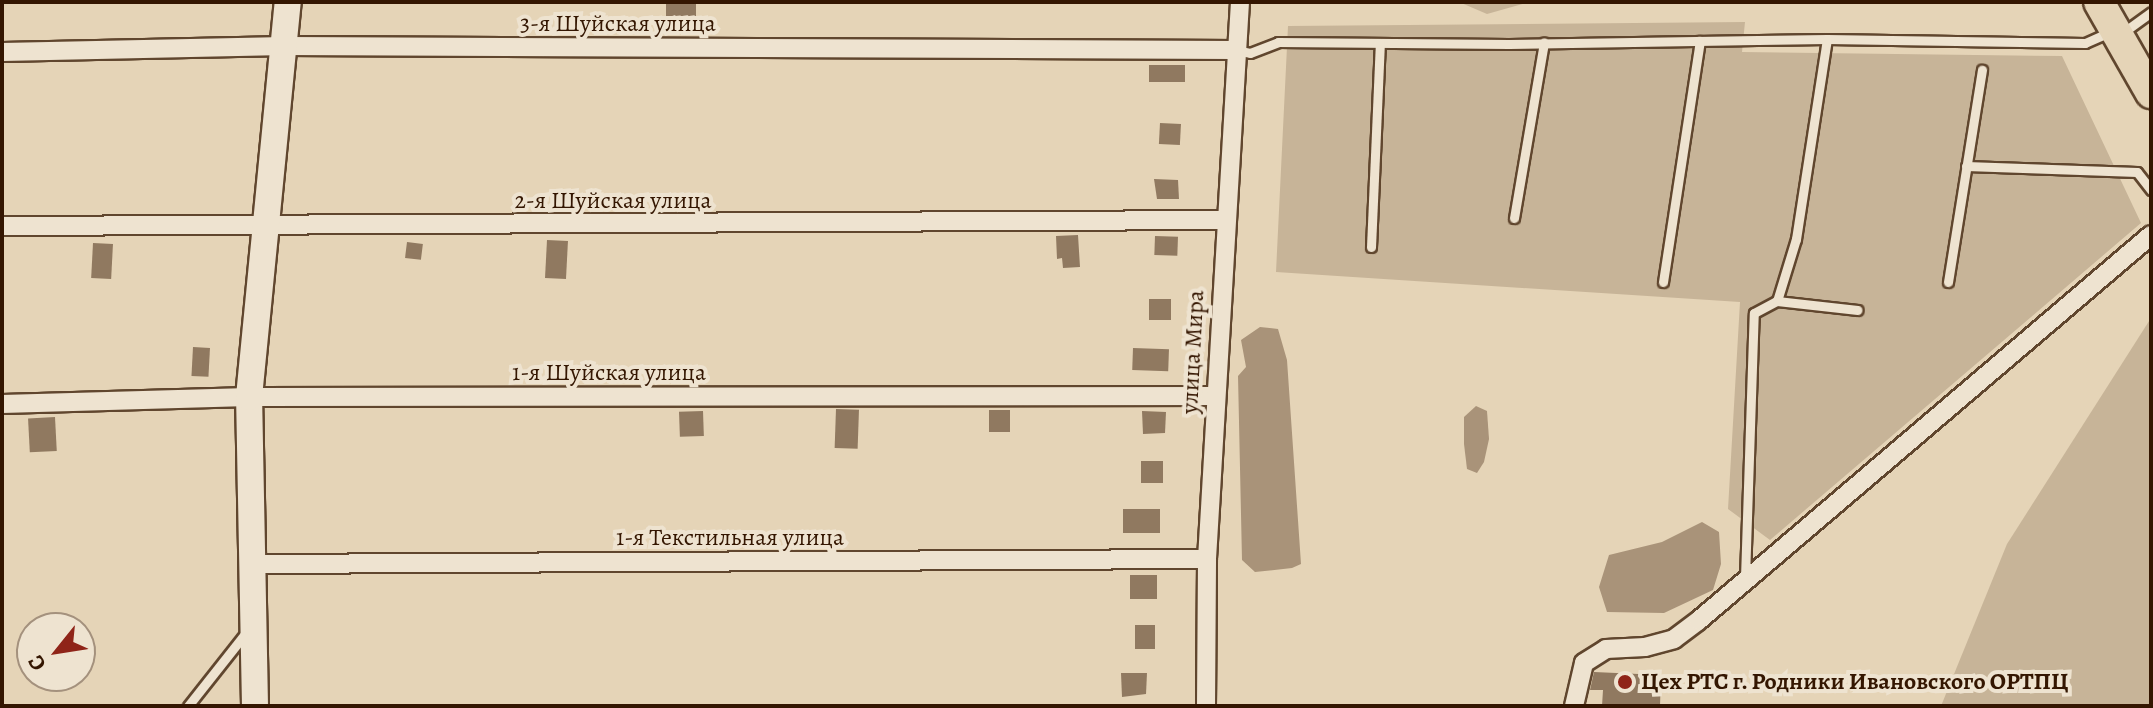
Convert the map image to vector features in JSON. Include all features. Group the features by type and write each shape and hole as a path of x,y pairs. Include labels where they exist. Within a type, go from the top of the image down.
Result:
{"main road":[{"path":"2099,2 2151,93"}],"street":[{"path":"255,706 249,397 288,2"},
{"name":"улица Мира","path":"1206,706 1207,559 1224,220 1240,2"},
{"name":"3-я Шуйская улица","path":"2,52 285,46 1235,50"},
{"name":"2-я Шуйская улица","path":"2,226 1224,220"},
{"path":"1574,706 1584,663 1606,649 1645,647 1674,639 2151,235"},
{"name":"1-я Шуйская улица","path":"2,404 249,397 1215,396"},
{"name":"1-я Текстильная улица","path":"254,564 1207,559"}],"lane":[{"path":"1235,50 1250,53 1278,42 1544,43 1827,39 2085,43 2116,33 2151,12"},
{"path":"1777,301 1796,239 1827,39"},
{"path":"1663,282 1700,41"},
{"path":"1371,247 1380,43"},
{"path":"1514,218 1544,43"},
{"path":"1948,282 1982,70"},
{"path":"1966,166 2137,172 2151,190"},
{"path":"1745,581 1754,313 1777,301 1857,310"},
{"path":"188,706 255,622"}],"shaded area":[{"path":"1459,2 1530,2 1487,14"},
{"path":"1745,22 1742,52 2062,56 2141,223 1770,540 1728,509 1740,302 1276,272 1288,26"},
{"path":"2151,318 2151,706 1941,706 2007,544"},
{"path":"1260,327 1278,329 1287,360 1301,564 1255,572 1242,560 1238,376 1246,367 1241,340"},
{"path":"1476,406 1487,411 1489,439 1484,462 1477,473 1467,469 1464,444 1464,417"},
{"path":"1702,522 1719,532 1721,564 1713,590 1664,613 1607,612 1599,587 1609,555 1662,542"}],"building":[{"path":"666,2 696,2 696,27 666,27"},
{"path":"1149,65 1185,65 1185,82 1149,82"},
{"path":"1160,123 1181,124 1180,145 1159,144"},
{"path":"1154,179 1178,180 1179,199 1157,199"},
{"path":"1078,235 1080,267 1063,268 1062,258 1057,259 1056,236"},
{"path":"1155,236 1178,237 1177,256 1154,255"},
{"path":"547,240 568,241 566,279 545,278"},
{"path":"407,242 423,244 421,260 405,258"},
{"path":"93,243 113,244 111,279 91,278"},
{"path":"1149,299 1171,299 1171,320 1149,320"},
{"path":"193,347 210,348 208,377 191,376"},
{"path":"1133,348 1169,349 1168,371 1132,370"},
{"path":"836,409 859,410 858,449 835,448"},
{"path":"989,410 1010,410 1010,432 989,432"},
{"path":"703,411 704,436 680,437 679,412"},
{"path":"1142,411 1166,412 1165,433 1143,434"},
{"path":"55,417 57,451 30,452 28,418"},
{"path":"1141,461 1163,461 1163,483 1141,483"},
{"path":"1123,509 1160,509 1160,533 1123,533"},
{"path":"1130,575 1157,575 1157,599 1130,599"},
{"path":"1135,625 1155,625 1155,649 1135,649"},
{"name":"Цех РТС г. Родники Ивановского ОРТПЦ","path":"1594,672 1661,675 1660,706 1602,706 1603,690 1590,690"},
{"path":"1121,673 1147,673 1146,694 1122,697"}],"place":[{"name":"Цех РТС г. Родники Ивановского ОРТПЦ","path":"1625,682"}]}
